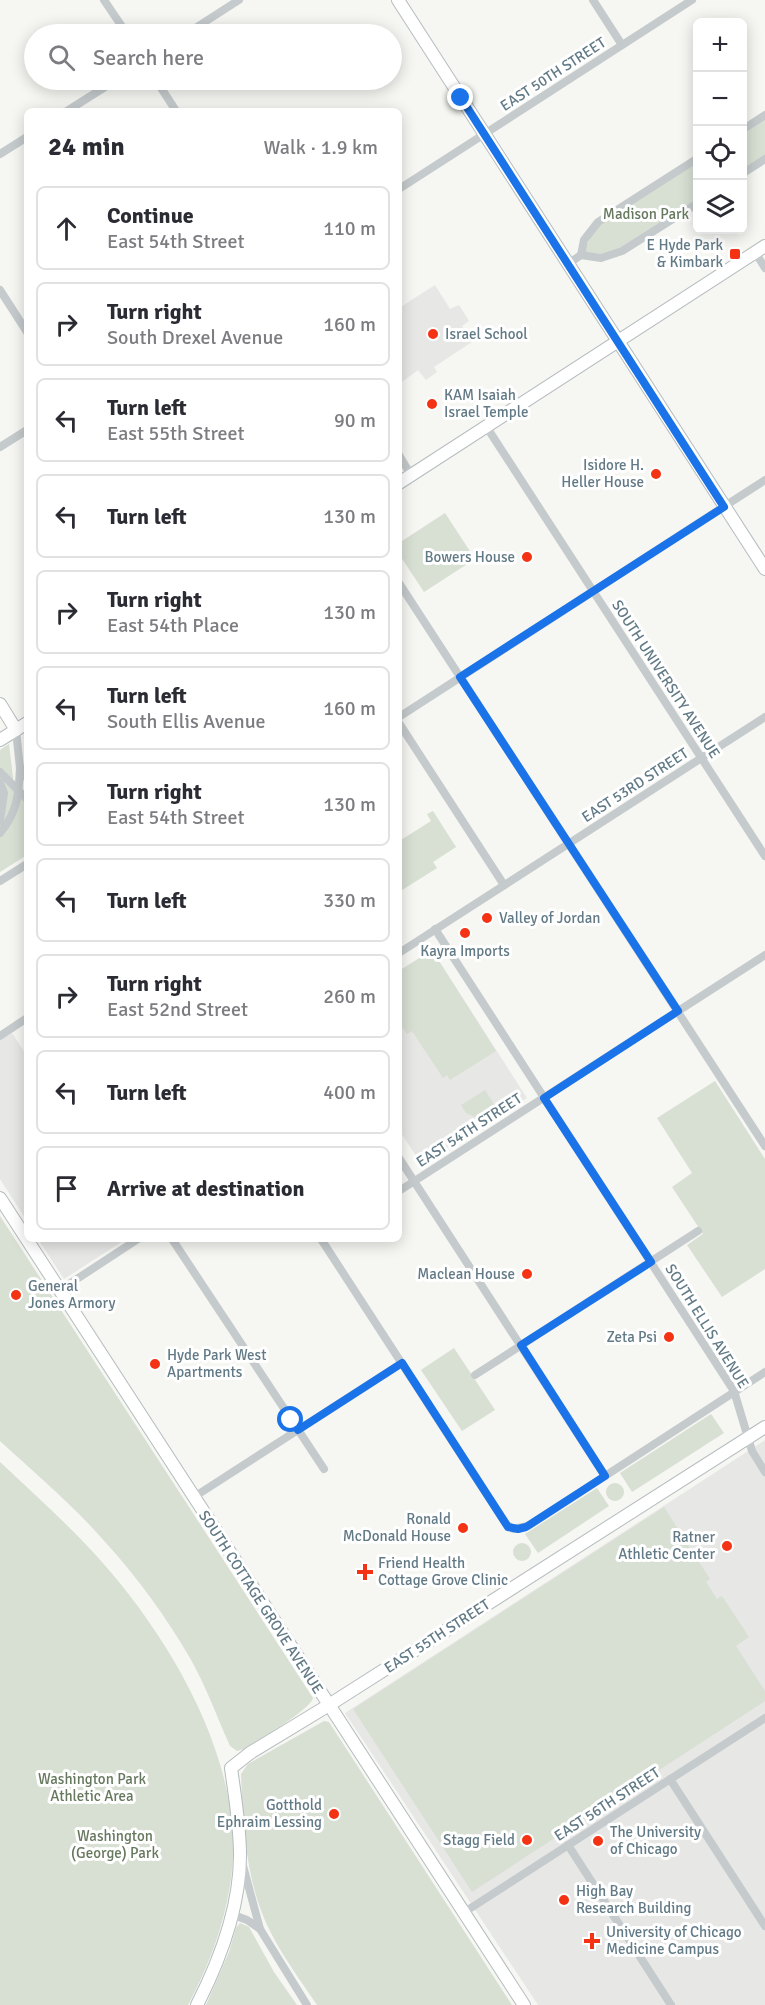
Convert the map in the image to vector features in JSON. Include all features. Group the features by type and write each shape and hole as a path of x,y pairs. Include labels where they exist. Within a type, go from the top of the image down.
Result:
{"street":[{"path":"104,0 120,24"},
{"path":"202,24 239,0"},
{"path":"398,0 765,569"},
{"path":"593,0 622,45"},
{"name":"EAST 50TH STREET","path":"402,187 692,0"},
{"path":"72,108 100,90"},
{"path":"162,90 174,108"},
{"path":"747,128 764,119"},
{"path":"0,154 24,139"},
{"path":"747,171 765,159"},
{"path":"581,255 584,240 598,222 693,161"},
{"path":"568,264 581,255 601,258 622,251 693,206"},
{"path":"402,481 760,249 765,268"},
{"path":"0,290 24,327"},
{"name":"SOUTH UNIVERSITY AVENUE","path":"486,426 765,856"},
{"path":"0,447 24,432"},
{"path":"402,460 411,475"},
{"path":"402,715 765,480"},
{"path":"402,588 765,1146"},
{"path":"0,704 22,726 19,789 13,816 0,833"},
{"name":"EAST 53RD STREET","path":"402,951 765,717"},
{"path":"0,740 22,726"},
{"path":"402,728 504,885"},
{"path":"20,768 24,774"},
{"path":"0,772 24,795"},
{"path":"0,783 4,793 0,820"},
{"path":"0,881 24,866"},
{"name":"SOUTH ELLIS AVENUE","path":"435,929 734,1391 752,1452 765,1472"},
{"name":"EAST 54TH STREET","path":"402,1189 765,955"},
{"path":"0,1036 24,1020"},
{"path":"402,1163 605,1476"},
{"name":"SOUTH COTTAGE GROVE AVENUE","path":"0,1198 24,1235"},
{"path":"476,1375 698,1231"},
{"name":"SOUTH COTTAGE GROVE AVENUE","path":"29,1242 524,2005"},
{"path":"60,1290 133,1242"},
{"path":"174,1242 324,1469"},
{"path":"325,1242 508,1527 518,1529 528,1526 765,1372"},
{"path":"194,1497 402,1363"},
{"name":"EAST 55TH STREET","path":"240,1856 231,1768 250,1753 765,1427"},
{"name":"EAST 56TH STREET","path":"463,1913 765,1718"},
{"path":"670,1779 765,1926"},
{"path":"568,1845 671,2005"},
{"path":"197,2005 216,1964 231,1914 237,1889 240,1856"},
{"path":"240,1856 260,1929 307,2005"},
{"path":"231,1914 247,1920 260,1929"}],"shaded area":[{"name":"Israel School","path":"435,285 450,309 459,305 469,321 462,326 472,342 434,367 437,372 426,380 418,370 402,382 402,306"},
{"path":"432,950 527,1098 422,1165 402,1135 402,969"},
{"path":"12,1033 24,1051 24,1216 0,1179 0,1040"},
{"path":"40,1242 121,1242 64,1279"},
{"name":"The University of Chicago","path":"765,1440 765,2005 538,2005 345,1713"}],"green space":[{"path":"765,119 765,156 747,167 747,131"},
{"name":"Madison Park","path":"693,166 693,202 619,248 601,254 585,252 591,237 601,224"},
{"path":"445,513 475,559 424,592 402,559 402,541"},
{"path":"9,744 14,786 24,801 24,857 0,872 0,750"},
{"path":"433,811 456,847 433,862 437,868 402,890 402,839 431,821 427,814"},
{"path":"432,950 496,1051 450,1080 447,1075 443,1078 412,1031 407,1034 402,1026 402,969"},
{"path":"715,1081 765,1159 765,1269 722,1297 687,1245 703,1234 672,1187 692,1173 657,1118"},
{"path":"485,1090 499,1112 485,1122 466,1113 461,1105"},
{"path":"0,1216 313,1698 303,1710 244,1749 237,1751 230,1746 190,1658 161,1613 129,1570 81,1516 0,1441"},
{"path":"454,1348 495,1410 462,1431 421,1370"},
{"path":"711,1414 724,1433 632,1492 620,1473"},
{"name":"Washington (George) Park","path":"0,1462 77,1535 126,1591 173,1659 210,1735 223,1775 231,1815 232,1874 213,1951 188,2005 0,2005"},
{"path":"615,1483 621,1486 624,1492 621,1498 615,1501 609,1498 606,1492 609,1486"},
{"path":"597,1488 609,1506 538,1553 525,1534"},
{"path":"664,1507 710,1579 706,1582 717,1599 722,1596 749,1637 736,1646 765,1691 765,1701 472,1892 353,1709"},
{"path":"522,1543 530,1548 531,1552 526,1560 522,1561 514,1556 513,1552 518,1544"},
{"path":"324,1721 329,1722 512,2005 317,2005 292,1969 270,1931 256,1894 247,1854 241,1774 248,1764"},
{"path":"240,1923 249,1927 274,1972 297,2005 206,2005"}],"place":[{"name":"E Hyde Park & Kimbark","path":"735,254"},
{"name":"Israel School","path":"433,334"},
{"name":"KAM Isaiah Israel Temple","path":"432,404"},
{"name":"Isidore H. Heller House","path":"656,474"},
{"name":"Bowers House","path":"527,557"},
{"name":"Valley of Jordan","path":"487,918"},
{"name":"Kayra Imports","path":"465,933"},
{"name":"Maclean House","path":"527,1274"},
{"name":"General Jones Armory","path":"16,1295"},
{"name":"Zeta Psi","path":"669,1337"},
{"name":"Hyde Park West Apartments","path":"155,1364"},
{"name":"Ronald McDonald House","path":"463,1528"},
{"name":"Ratner Athletic Center","path":"727,1546"},
{"name":"Friend Health Cottage Grove Clinic","path":"365,1572"},
{"name":"Gotthold Ephraim Lessing","path":"334,1814"},
{"name":"Stagg Field","path":"527,1840"},
{"name":"The University of Chicago","path":"598,1841"},
{"name":"High Bay Research Building","path":"564,1900"},
{"name":"University of Chicago Medicine Campus","path":"592,1941"}],"route":[{"path":"291,1420 298,1430 402,1363 508,1527 513,1529 526,1527 605,1476 521,1345 651,1262 544,1098 678,1011 460,677 724,507 461,98"}],"park label":[{"name":"Washington Park Athletic Area","path":"92,1788"}]}
